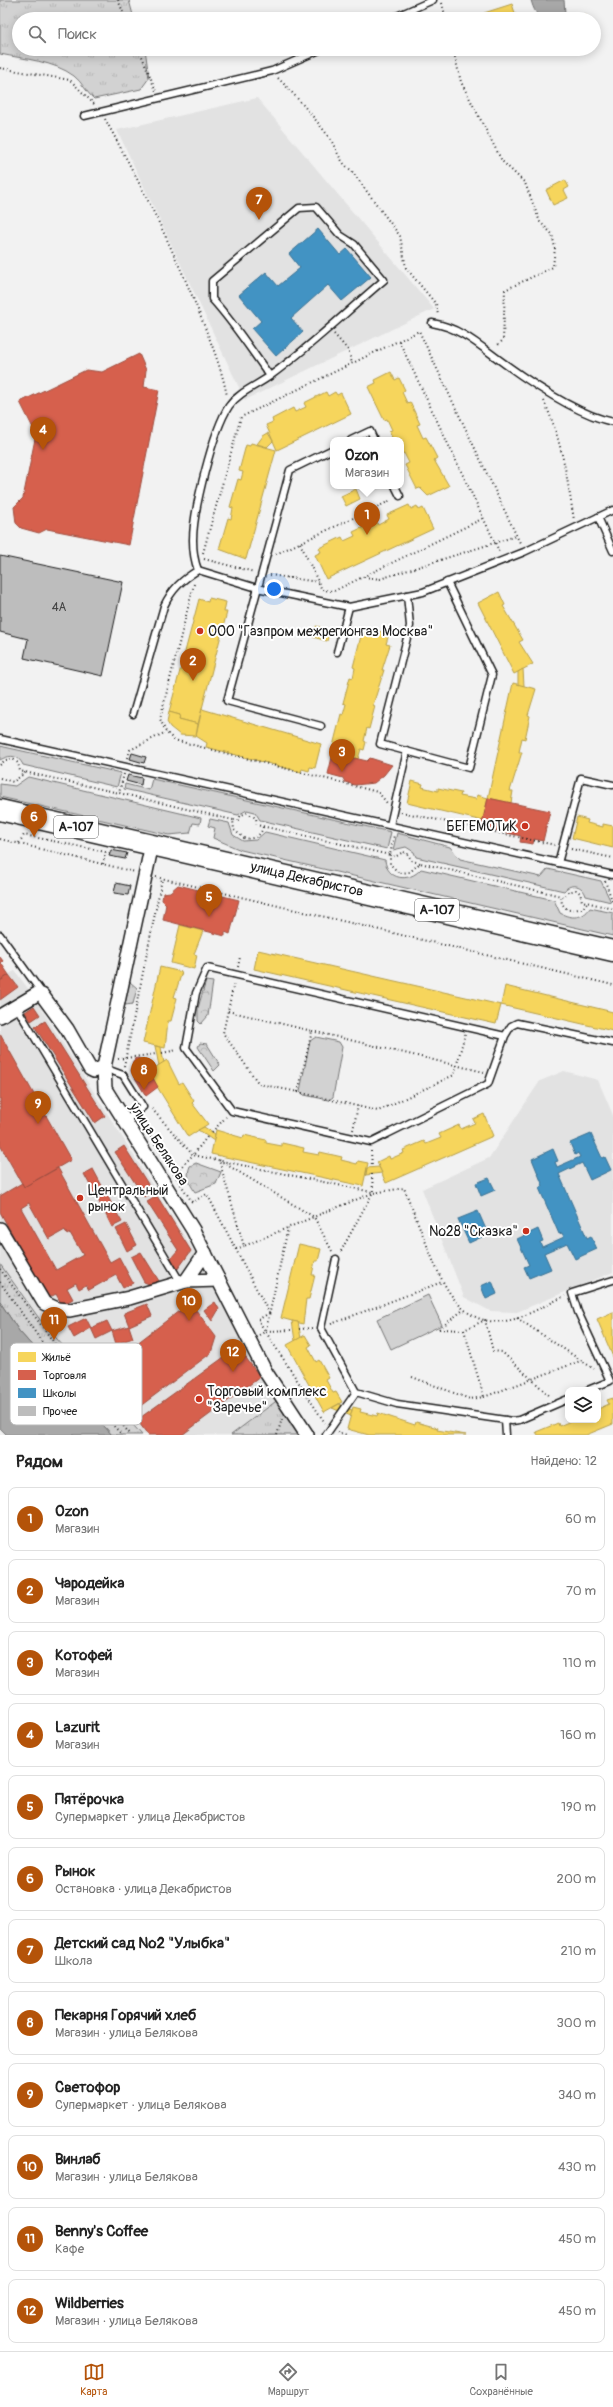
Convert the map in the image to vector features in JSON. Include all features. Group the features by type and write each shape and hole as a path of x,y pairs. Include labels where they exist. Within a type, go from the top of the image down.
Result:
{"main road":[{"name":"улица Декабристов","path":"0,810 613,951"}],"street":[{"name":"улица Белякова","path":"152,844 104,1067 105,1089 174,1197 205,1253 265,1371 307,1435"},
{"path":"0,1016 36,994 42,995 67,1029 90,1069 94,1071 104,1067"},
{"path":"0,1229 44,1303 57,1309 70,1310 89,1307 184,1282 219,1280"},
{"path":"184,1282 205,1253"}],"lane":[{"path":"406,12 433,0"},
{"path":"84,116 272,71 306,56"},
{"path":"198,570 193,557 193,539 201,486 216,436 229,406 242,393 270,376 384,280 354,244 340,235 316,207 299,208 212,282 212,299 236,326 242,339 270,376"},
{"path":"432,323 450,326 536,385 574,406 613,422"},
{"path":"357,437 370,431 373,437"},
{"path":"321,726 227,701 290,470 330,450"},
{"path":"397,489 400,496"},
{"path":"198,570 257,588 349,607 423,592 504,560 613,510"},
{"path":"598,517 613,551"},
{"path":"133,714 167,599 178,584 198,570"},
{"path":"407,595 410,626 380,744 469,768 492,675 446,582"},
{"path":"337,652 349,607"},
{"path":"0,738 613,875"},
{"path":"390,825 407,751"},
{"path":"558,863 581,778 613,785"},
{"path":"0,936 42,995"},
{"path":"506,1036 207,968 196,993 186,1048 232,1111 371,1142 488,1084 511,1026 521,1023 613,1043"},
{"path":"16,1006 184,1282"},
{"path":"104,1067 123,1075 143,1107 125,1121"},
{"path":"336,1259 320,1328 356,1392 396,1404 505,1420 519,1420 565,1400"},
{"path":"595,1387 610,1381 578,1312 572,1293 613,1280"},
{"path":"327,1433 356,1392"},
{"path":"505,1420 506,1435"}],"path":[{"path":"118,0 123,12"},
{"path":"441,0 444,12"},
{"path":"142,56 159,98"},
{"path":"455,56 461,82 502,161 524,183 540,222 552,234 555,248 553,267 505,290 502,340 490,353"},
{"path":"0,68 70,80 101,112 142,186 191,292 222,370 229,406"},
{"path":"272,71 306,105 333,144 343,164 351,170 400,236 406,268 421,283 436,304 440,324"},
{"path":"328,327 348,350 352,363"},
{"path":"398,341 504,560"},
{"path":"536,385 554,423 566,465 575,527"},
{"path":"265,559 400,496"},
{"path":"300,543 322,590 334,591 484,518"},
{"path":"364,577 380,579 516,536"},
{"path":"261,574 318,582"},
{"path":"126,767 130,756 130,750 166,732 160,719 194,583"},
{"path":"0,765 5,760 13,759 18,763 20,770 26,772 233,820 238,820 244,814 251,814 256,818 257,825 263,827 390,855 396,856 403,852 407,853 412,861 565,897 568,892 576,890 580,893 582,901 613,909"},
{"path":"0,778 13,782 26,772"},
{"path":"119,793 124,774"},
{"path":"123,777 127,778"},
{"path":"233,820 234,830 244,838 254,838 261,834 263,827"},
{"path":"394,833 390,864 399,873 410,872 420,863"},
{"path":"19,843 24,835 110,853"},
{"path":"0,839 613,985"},
{"path":"103,864 106,852"},
{"path":"127,1072 123,1065 162,878"},
{"path":"604,881 613,903"},
{"path":"561,896 562,904 568,910 582,909 586,903"},
{"path":"240,957 223,1033 259,1084 378,1111 454,1075 467,1028"},
{"path":"228,1011 457,1066 486,1072 494,1067"},
{"path":"298,1092 312,1031"},
{"path":"162,1053 186,1048"},
{"path":"124,1060 156,1054"},
{"path":"148,1105 192,1155 373,1193"},
{"path":"352,1138 358,1106"},
{"path":"212,1132 232,1111"},
{"path":"137,1114 192,1202 207,1194 268,1313"},
{"path":"174,1174 207,1137"},
{"path":"371,1142 372,1167"},
{"path":"218,1160 314,1217 336,1259"},
{"path":"218,1160 244,1246"},
{"path":"336,1259 373,1193 372,1174"},
{"path":"236,1250 373,1193 404,1188 442,1282 450,1297 463,1310 485,1320"},
{"path":"266,1332 268,1313 288,1228"},
{"path":"0,1269 54,1343"},
{"path":"0,1282 43,1343"},
{"path":"299,1329 320,1328 442,1282"},
{"path":"463,1310 439,1329 464,1330 485,1320 517,1318 572,1293"},
{"path":"268,1313 258,1320 327,1433 347,1435"},
{"path":"517,1318 583,1360 610,1381"},
{"path":"485,1320 493,1351 502,1352 555,1400"},
{"path":"266,1332 293,1330"},
{"path":"464,1330 484,1397"},
{"path":"412,1377 470,1399 484,1397 583,1360"},
{"path":"112,1425 121,1435"},
{"path":"122,1425 131,1435"}],"shaded area":[{"path":"531,0 564,0 565,12 536,12"},
{"path":"257,98 434,309 245,400 117,130"},
{"name":"Центральный рынок","path":"0,957 3,961 1,963 9,974 15,971 32,994 194,1251 279,1399 231,1435 139,1435 131,1425 142,1425 142,1343 61,1343 41,1321 0,1264"},
{"name":"№28 \"Сказка\"","path":"564,1071 598,1080 613,1115 613,1272 517,1312 490,1311 464,1297 422,1189 489,1158 540,1081"},
{"path":"0,1302 19,1331 30,1343 10,1343 10,1425 103,1425 112,1435 7,1435 0,1428"}],"green space":[{"path":"0,0 129,0 132,12 12,12 12,56 146,56 149,78 141,89 94,99 77,78 66,71 38,61 0,54"},
{"path":"0,746 121,773 117,787 23,765 19,759 13,756 0,760"},
{"path":"28,777 201,818 200,824 193,823 190,833 169,835 0,797 0,784 15,786"},
{"path":"152,779 391,832 387,849 260,820 255,812 247,810 238,815 124,789 125,784 149,790"},
{"path":"210,819 229,823 233,835 243,841 256,840 265,832 385,860 390,872 399,877 405,878 411,876 421,869 554,900 560,913 572,917 584,914 590,908 613,913 613,936 241,850 213,838 215,828 208,826"},
{"path":"397,833 450,847 460,859 541,877 548,869 601,881 611,902 586,896 580,887 576,886 570,886 564,891 416,857 414,852 406,847 393,850"},
{"path":"206,981 213,982 208,1016 201,1024 198,1021 198,1008"},
{"path":"130,982 137,988 133,1004 125,1005 125,998"},
{"path":"316,1037 339,1042 342,1047 333,1097 329,1100 304,1095 300,1091 310,1041"},
{"path":"200,1043 207,1044 220,1065 214,1071 198,1047"},
{"path":"196,1163 221,1172 216,1184 195,1192 190,1182 188,1173 190,1166"},
{"path":"0,1264 41,1321 60,1343 30,1343 19,1331 0,1302"},
{"path":"428,1295 442,1325 391,1349 377,1319"},
{"path":"279,1399 303,1435 231,1435"},
{"path":"103,1425 133,1425 142,1435 112,1435"}],"building: Жильё":[{"path":"512,4 515,12 487,12"},
{"path":"565,180 569,187 564,190 568,198 553,205 546,190"},
{"path":"391,372 395,380 399,378 405,390 402,392 407,403 410,402 420,424 417,425 423,438 426,437 437,458 434,460 449,486 428,496 420,488 417,489 405,465 409,463 404,453 404,437 392,437 389,431 392,430 387,419 384,420 368,387 376,383 375,380"},
{"path":"326,392 328,396 335,392 337,395 341,393 351,414 277,450 266,425 273,422 272,419 293,408 295,412 306,407 304,403"},
{"path":"268,433 273,441 267,447 257,444 263,436"},
{"path":"251,443 276,450 246,559 219,549 228,518 231,519 233,508 230,507 238,479 241,480 243,472 239,471 246,445 250,446"},
{"path":"356,489 360,499 346,506 341,496"},
{"path":"409,505 411,509 417,506 419,510 423,508 433,529 326,579 315,555 321,552 319,548 342,537 344,541 355,536 353,532 376,521 378,525 389,519 387,515"},
{"path":"499,592 505,605 503,606 523,640 519,642 533,664 514,674 478,603"},
{"path":"209,598 226,602 224,612 227,612 198,724 179,719 180,715 169,712 199,599 208,602"},
{"path":"316,626 330,630 327,641 313,637"},
{"path":"371,629 389,634 386,644 390,645 373,705 375,706 369,729 367,728 364,741 366,742 364,750 361,749 358,759 335,753 337,747 333,746 341,714 343,715 346,704 343,703 350,677 353,678 355,668 353,667 362,632 370,634"},
{"path":"523,669 524,686 518,685 518,672"},
{"path":"513,683 536,689 528,715 530,716 525,739 522,738 519,752 522,752 510,791 513,791 511,803 488,798"},
{"path":"202,709 321,744 315,768 310,767 309,771 302,769 301,772 206,747 207,743 196,736"},
{"path":"169,712 180,715 179,719 198,724 196,736 180,735 170,727 167,722"},
{"path":"412,781 423,784 422,787 438,791 438,788 461,793 460,796 476,799 477,795 488,798 483,821 407,803"},
{"path":"577,817 588,820 587,823 603,827 603,824 613,826 613,848 572,838"},
{"path":"180,925 203,931 194,954 197,955 194,969 171,963"},
{"path":"258,950 501,1005 496,1024 254,969"},
{"path":"160,967 182,972 174,997 177,998 171,1021 168,1021 165,1048 143,1043"},
{"path":"505,986 613,1012 613,1031 501,1005"},
{"path":"155,1046 161,1047 164,1063 159,1066"},
{"path":"167,1060 179,1084 182,1082 194,1101 192,1103 208,1124 188,1137 148,1072"},
{"path":"484,1114 493,1136 386,1183 377,1162 389,1156 390,1159 404,1153 403,1150 424,1141 426,1144 441,1138 439,1134 459,1125 461,1129 475,1123 473,1119"},
{"path":"204,1127 215,1134 214,1141 198,1130"},
{"path":"216,1130 243,1138 244,1135 266,1140 266,1143 282,1146 282,1143 304,1148 303,1152 319,1155 320,1152 342,1157 341,1160 357,1164 358,1161 368,1163 363,1186 211,1154"},
{"path":"379,1167 382,1173 366,1175 367,1168"},
{"path":"299,1244 321,1249 318,1261 315,1261 312,1275 315,1275 309,1299 306,1299 303,1324 281,1318"},
{"path":"613,1312 613,1357 597,1319"},
{"path":"292,1321 298,1322 301,1338 295,1341"},
{"path":"305,1335 311,1345 308,1347 316,1362 319,1360 329,1378 326,1380 333,1393 336,1392 342,1402 324,1412 287,1345"},
{"path":"613,1398 613,1424 586,1435 538,1435 536,1432 558,1423 559,1426 566,1423 601,1423 601,1408 609,1404 607,1400"},
{"path":"339,1404 352,1410 351,1416 332,1408"},
{"path":"353,1407 361,1409 360,1412 377,1416 378,1413 415,1425 416,1422 438,1428 437,1430 466,1435 369,1435 347,1429"}],"building: Торговля":[{"path":"139,354 146,370 144,387 159,390 129,545 47,529 39,533 21,528 16,523 14,507 23,498 36,434 20,402 86,370 102,372"},
{"path":"333,753 367,761 370,758 392,765 384,775 374,783 355,785 345,782 343,778 328,774"},
{"path":"488,798 550,811 543,841 534,839 533,844 520,842 521,836 481,827"},
{"path":"178,885 239,900 230,934 225,932 225,936 163,920 166,904 162,900 163,893 170,892"},
{"path":"0,957 3,961 1,963 9,975 0,981"},
{"path":"9,975 18,987 0,1000 0,981"},
{"path":"34,1006 40,1015 31,1021 25,1012"},
{"path":"45,1021 105,1116 95,1123 35,1027"},
{"path":"0,1034 71,1160 24,1187 0,1145"},
{"path":"137,1058 143,1060 158,1087 146,1096 131,1071 133,1061"},
{"path":"124,1146 153,1192 144,1197 115,1152"},
{"path":"58,1168 110,1262 119,1257 133,1283 123,1288 116,1275 89,1290 86,1285 79,1289 76,1283 67,1288 73,1299 62,1305 56,1294 48,1298 0,1212 0,1196 22,1183 24,1187","holes":["29,1203 49,1239 65,1230 67,1235 70,1233 83,1255 56,1270 21,1208"]},
{"path":"93,1169 115,1210 106,1215 84,1174"},
{"path":"157,1196 191,1251 177,1270 171,1258 178,1250 147,1202"},
{"path":"115,1210 122,1222 112,1227 106,1215"},
{"path":"126,1224 137,1245 127,1251 116,1229"},
{"path":"141,1252 159,1281 152,1285 144,1282 131,1257"},
{"path":"215,1302 219,1309 212,1321 204,1310"},
{"path":"147,1304 152,1316 129,1326 124,1313"},
{"path":"196,1310 216,1337 211,1353 142,1405 142,1343 137,1343 179,1311"},
{"path":"86,1318 91,1328 74,1338 68,1327"},
{"path":"107,1321 112,1331 96,1339 91,1328"},
{"path":"129,1326 133,1338 116,1343 112,1331"},
{"name":"Торговый комплекс \"Заречье\"","path":"238,1347 260,1377 182,1435 148,1435 141,1425 142,1425 142,1416"}],"building: Школы":[{"path":"318,229 340,255 347,249 371,277 342,301 328,285 291,318 303,332 276,356 252,329 261,321 239,295 266,272 278,286 300,268 289,254"},
{"path":"591,1134 602,1158 605,1157 611,1170 590,1180 582,1163 559,1174 587,1238 591,1236 597,1249 575,1259 567,1243 544,1253 551,1269 529,1278 524,1267 529,1265 517,1239 538,1229 543,1241 540,1242 542,1247 564,1237 562,1233 559,1234 539,1188 543,1186 532,1159 553,1149 558,1161 555,1162 557,1167 580,1157 578,1153 575,1155 570,1143"},
{"path":"489,1178 495,1190 481,1196 476,1183"},
{"path":"478,1211 488,1234 469,1243 458,1219"},
{"path":"492,1281 497,1294 486,1299 481,1286"}],"building: Прочее":[{"path":"0,556 123,582 103,676 24,658 28,639 0,632"},
{"path":"132,753 146,757 144,763 130,759"},
{"path":"128,775 142,778 141,785 126,781"},
{"path":"111,850 127,853 125,859 109,856"},
{"path":"116,883 130,886 128,895 114,893"}],"place":[{"name":"Детский сад №2 \"Улыбка\"","path":"259,220"},
{"name":"Lazurit","path":"43,450"},
{"name":"Ozon","path":"367,535"},
{"name":"ООО \"Газпром межрегионгаз Москва\"","path":"200,631"},
{"name":"Чародейка","path":"193,681"},
{"name":"Котофей","path":"342,772"},
{"name":"БЕГЕМОТиК","path":"525,826"},
{"name":"Рынок","path":"34,837"},
{"name":"Пятёрочка","path":"209,917"},
{"name":"Пекарня Горячий хлеб","path":"144,1090"},
{"name":"Светофор","path":"38,1124"},
{"name":"Центральный рынок","path":"80,1198"},
{"name":"№28 \"Сказка\"","path":"526,1231"},
{"name":"Винлаб","path":"189,1321"},
{"name":"Benny's Coffee","path":"54,1340"},
{"name":"Wildberries","path":"233,1372"},
{"name":"Торговый комплекс \"Заречье\"","path":"199,1399"}]}
